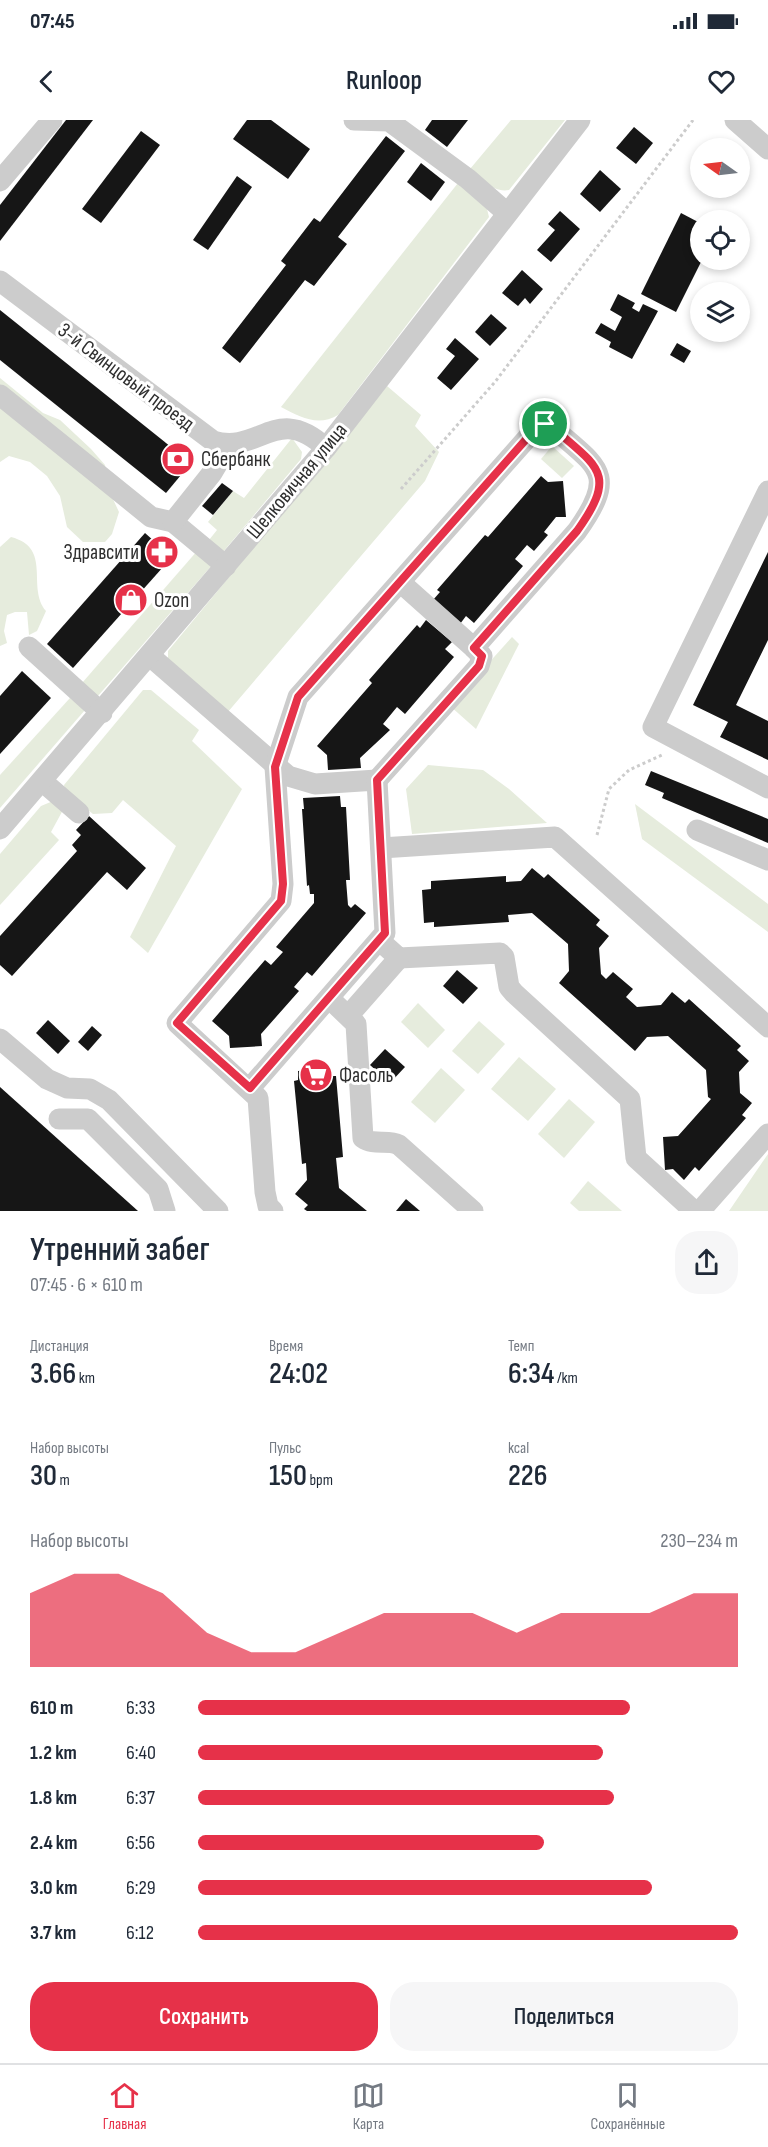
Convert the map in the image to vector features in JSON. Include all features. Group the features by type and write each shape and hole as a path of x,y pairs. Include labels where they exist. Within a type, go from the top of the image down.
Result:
{"street":[{"path":"0,182 52,120"},
{"path":"354,120 389,121 468,179 507,213"},
{"name":"Шелковичная улица","path":"0,829 102,713 326,448 580,120"},
{"path":"735,120 768,149"},
{"name":"3-й Свинцовый проезд","path":"0,281 199,432 213,441 228,446"},
{"path":"0,395 151,517 173,522 226,566"},
{"path":"273,1211 268,1206 265,1192 258,1098 250,1088 174,1026 281,901 283,884 275,767 298,697 537,427 545,424 551,426 598,469 601,481 599,494 577,531 474,648"},
{"path":"173,522 212,473 228,446 267,431 295,428 312,436 326,448"},
{"path":"768,491 653,728 768,788"},
{"path":"250,1088 385,933 377,780 479,666 482,656 400,582"},
{"path":"29,647 102,713"},
{"path":"150,656 275,767 300,781 315,783 377,780"},
{"path":"42,782 79,813"},
{"path":"697,830 768,860"},
{"path":"381,848 559,834 768,1027"},
{"path":"380,941 399,958 500,953 504,957 509,987 514,993 624,1091 630,1099 632,1110 636,1158 694,1211"},
{"path":"349,1016 399,958"},
{"path":"329,998 356,1024 363,1138 368,1142 387,1141 399,1145 473,1211"},
{"path":"0,1039 47,1079 67,1088 90,1089 109,1100 218,1211"},
{"path":"59,1119 88,1119 158,1190 165,1211"},
{"path":"700,1211 766,1140"}],"path":[{"path":"401,489 495,382 693,120"},
{"path":"597,835 609,789 629,770 683,743"}],"green space":[{"path":"511,120 565,120 509,190 503,190 488,184 470,169"},
{"path":"458,183 487,209 489,217 338,415 331,419 316,420 302,417 281,407"},
{"path":"0,378 43,413 60,420 105,465 111,495 119,512 112,534 105,542 83,542 67,527 60,496 47,476 30,462 9,456 0,462"},
{"path":"387,386 421,415 415,426 439,452 425,481 227,713 168,661 168,651"},
{"path":"292,438 302,452 301,459 223,552 209,540 217,530 208,522 233,491 244,498"},
{"path":"552,446 574,466 562,478 541,459"},
{"path":"11,537 24,542 31,550 37,569 40,601 46,611 37,631 29,635 27,612 7,615 4,631 7,643 0,646 0,547"},
{"path":"198,550 213,564 97,697 82,683"},
{"path":"512,637 519,644 476,729 450,706"},
{"path":"143,690 151,690 199,730 192,741 242,789 148,953 130,937 176,846 123,800 112,813 93,814 65,791 64,785"},
{"path":"70,698 85,710 0,808 0,775"},
{"path":"428,765 483,770 509,789 547,823 412,834 406,789"},
{"path":"53,801 63,810 51,832 59,840 0,905 0,854 41,806"},
{"path":"635,804 768,904 768,932 642,839"},
{"path":"418,1003 445,1030 428,1048 401,1022"},
{"path":"479,1021 505,1044 478,1074 452,1051"},
{"path":"519,1057 556,1089 528,1121 491,1089"},
{"path":"441,1068 465,1090 435,1123 411,1102"},
{"path":"569,1099 595,1122 564,1158 538,1134"},
{"path":"768,1154 768,1211 729,1211"},
{"path":"588,1181 622,1211 579,1211 570,1203"}],"building":[{"path":"66,120 93,120 0,241 0,205"},
{"path":"247,120 271,120 310,149 288,179 233,139"},
{"path":"432,120 468,120 447,147 425,130"},
{"path":"634,127 653,143 636,164 616,148"},
{"path":"141,131 160,145 101,223 82,209"},
{"path":"386,136 405,151 338,237 347,244 314,286 305,280 240,363 222,348 286,265 281,261 314,218 320,222"},
{"path":"421,163 445,182 431,201 407,182"},
{"path":"600,170 621,189 600,212 580,194"},
{"path":"237,176 252,187 208,250 193,240"},
{"path":"560,211 580,229 551,262 537,250 555,230 548,224"},
{"path":"681,213 690,218 690,270 697,270 676,312 641,294"},
{"path":"522,270 543,289 530,304 525,298 518,306 502,293"},
{"path":"618,294 635,303 632,308 639,312 643,304 658,311 632,359 609,347 611,342 595,333 601,323 615,331 622,317 610,310"},
{"path":"0,310 191,463 166,493 0,360"},
{"path":"491,314 507,328 490,346 475,332"},
{"path":"455,338 479,359 451,390 437,378 455,356 446,349"},
{"path":"677,343 691,351 684,363 670,355"},
{"path":"541,476 548,482 563,481 566,517 556,517 544,532 548,535 534,551 527,545 515,559 523,566 474,623 466,616 460,624 433,600 440,592 437,590 485,535 488,537"},
{"path":"222,483 233,491 213,515 202,506"},
{"path":"145,533 172,557 73,668 47,644"},
{"path":"768,552 768,640 736,705 768,721 768,760 720,737 728,722 693,705"},
{"path":"426,620 452,642 445,649 454,657 405,714 397,707 383,724 390,730 360,758 361,768 328,770 327,755 317,746 372,683 369,680 417,625 420,628"},
{"path":"22,671 51,698 0,754 0,696"},
{"path":"651,771 768,819 768,843 662,798 664,793 645,785"},
{"path":"340,796 341,807 346,807 350,880 346,880 348,905 351,908 355,904 366,913 312,976 307,972 294,987 299,991 261,1034 262,1046 230,1048 229,1036 212,1021 265,960 271,965 283,952 276,947 314,903 314,894 310,894 309,885 307,886 303,798"},
{"path":"89,816 146,868 127,890 107,872 12,976 0,965 0,936 77,851 72,845 81,835 76,830"},
{"path":"532,868 544,878 548,874 600,920 596,925 609,936 599,948 601,974 606,979 613,972 633,989 626,997 637,1007 661,1005 672,992 685,1003 689,999 741,1046 737,1050 749,1061 739,1072 740,1093 752,1103 742,1115 746,1118 699,1171 695,1167 684,1180 673,1169 665,1170 663,1137 678,1136 711,1099 708,1097 706,1070 668,1036 647,1037 635,1051 559,983 569,971 568,944 532,913 508,915 509,922 434,927 434,922 424,923 422,890 431,889 431,881 506,876 506,882 521,881"},
{"path":"457,970 478,988 463,1004 443,986"},
{"path":"48,1020 70,1041 58,1054 36,1033"},
{"path":"92,1026 102,1035 88,1051 78,1042"},
{"path":"385,1049 405,1067 390,1083 370,1065"},
{"path":"328,1068 329,1076 336,1076 343,1157 336,1158 339,1188 367,1211 307,1211 304,1209 308,1205 295,1194 307,1180 306,1163 302,1164 294,1081 298,1080 298,1071"},
{"path":"0,1087 138,1211 0,1211"},
{"path":"406,1199 420,1211 396,1211"}],"place":[{"name":"Сбербанк","path":"178,459"},
{"name":"Здравсити","path":"162,552"},
{"name":"Ozon","path":"131,600"},
{"name":"Фасоль","path":"316,1075"}],"route":[{"path":"545,424 551,426 598,469 601,481 599,494 592,510 577,531 474,648 482,656 479,666 377,780 385,933 250,1088 177,1023 281,901 283,884 275,767 298,697 537,427 545,424"}]}
